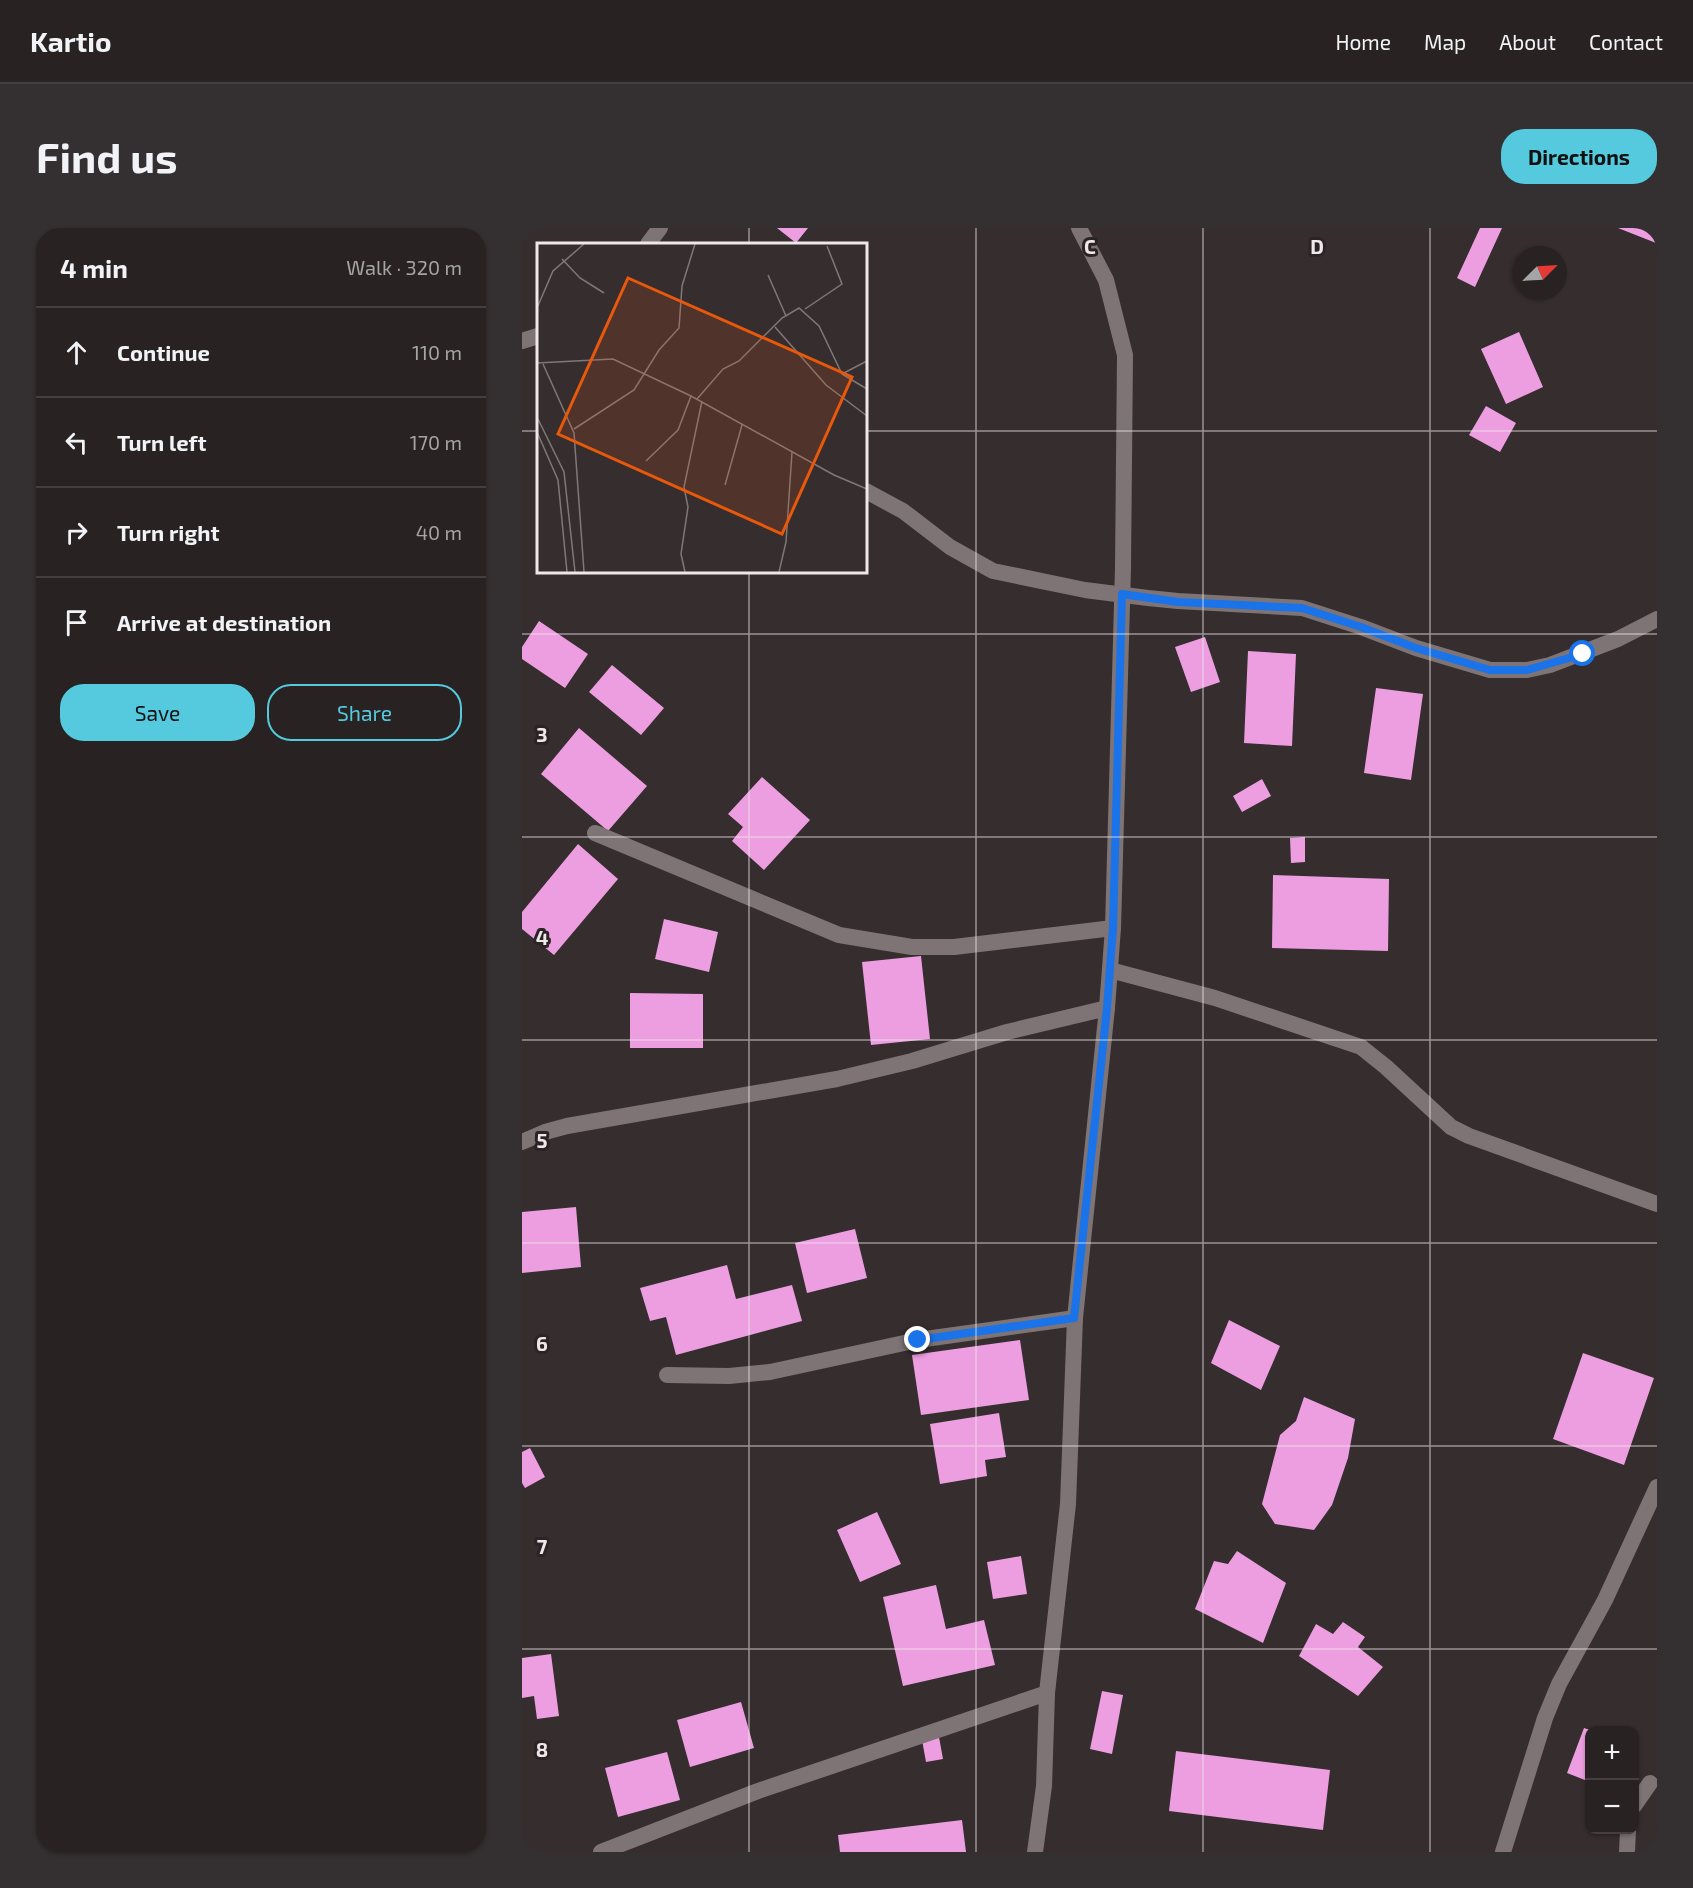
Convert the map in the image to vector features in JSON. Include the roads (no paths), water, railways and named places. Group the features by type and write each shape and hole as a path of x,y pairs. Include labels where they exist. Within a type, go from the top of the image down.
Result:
{"street":[{"path":"649,243 660,228"},
{"path":"1035,1852 1044,1786 1047,1693 1068,1504 1074,1318 1107,1008 1113,928 1125,497 1125,355 1106,280 1079,228"},
{"path":"522,341 537,336"},
{"path":"867,492 903,510 950,547 993,571 1085,590 1178,602 1302,608 1416,648 1490,670 1510,671 1539,668 1583,654 1657,619"},
{"path":"595,833 839,935 870,941 912,947 954,947 1113,928"},
{"path":"1110,970 1215,998 1361,1047 1386,1066 1451,1127 1469,1136 1657,1204"},
{"path":"522,1142 567,1126 837,1079 912,1061 1007,1032 1107,1008"},
{"path":"667,1375 729,1376 770,1372 918,1340 1074,1318"},
{"path":"1503,1852 1545,1718 1559,1684 1605,1600 1657,1487"},
{"path":"601,1852 758,1791 1047,1693"},
{"path":"1639,1801 1655,1783"},
{"path":"1627,1852 1628,1834"}]}
